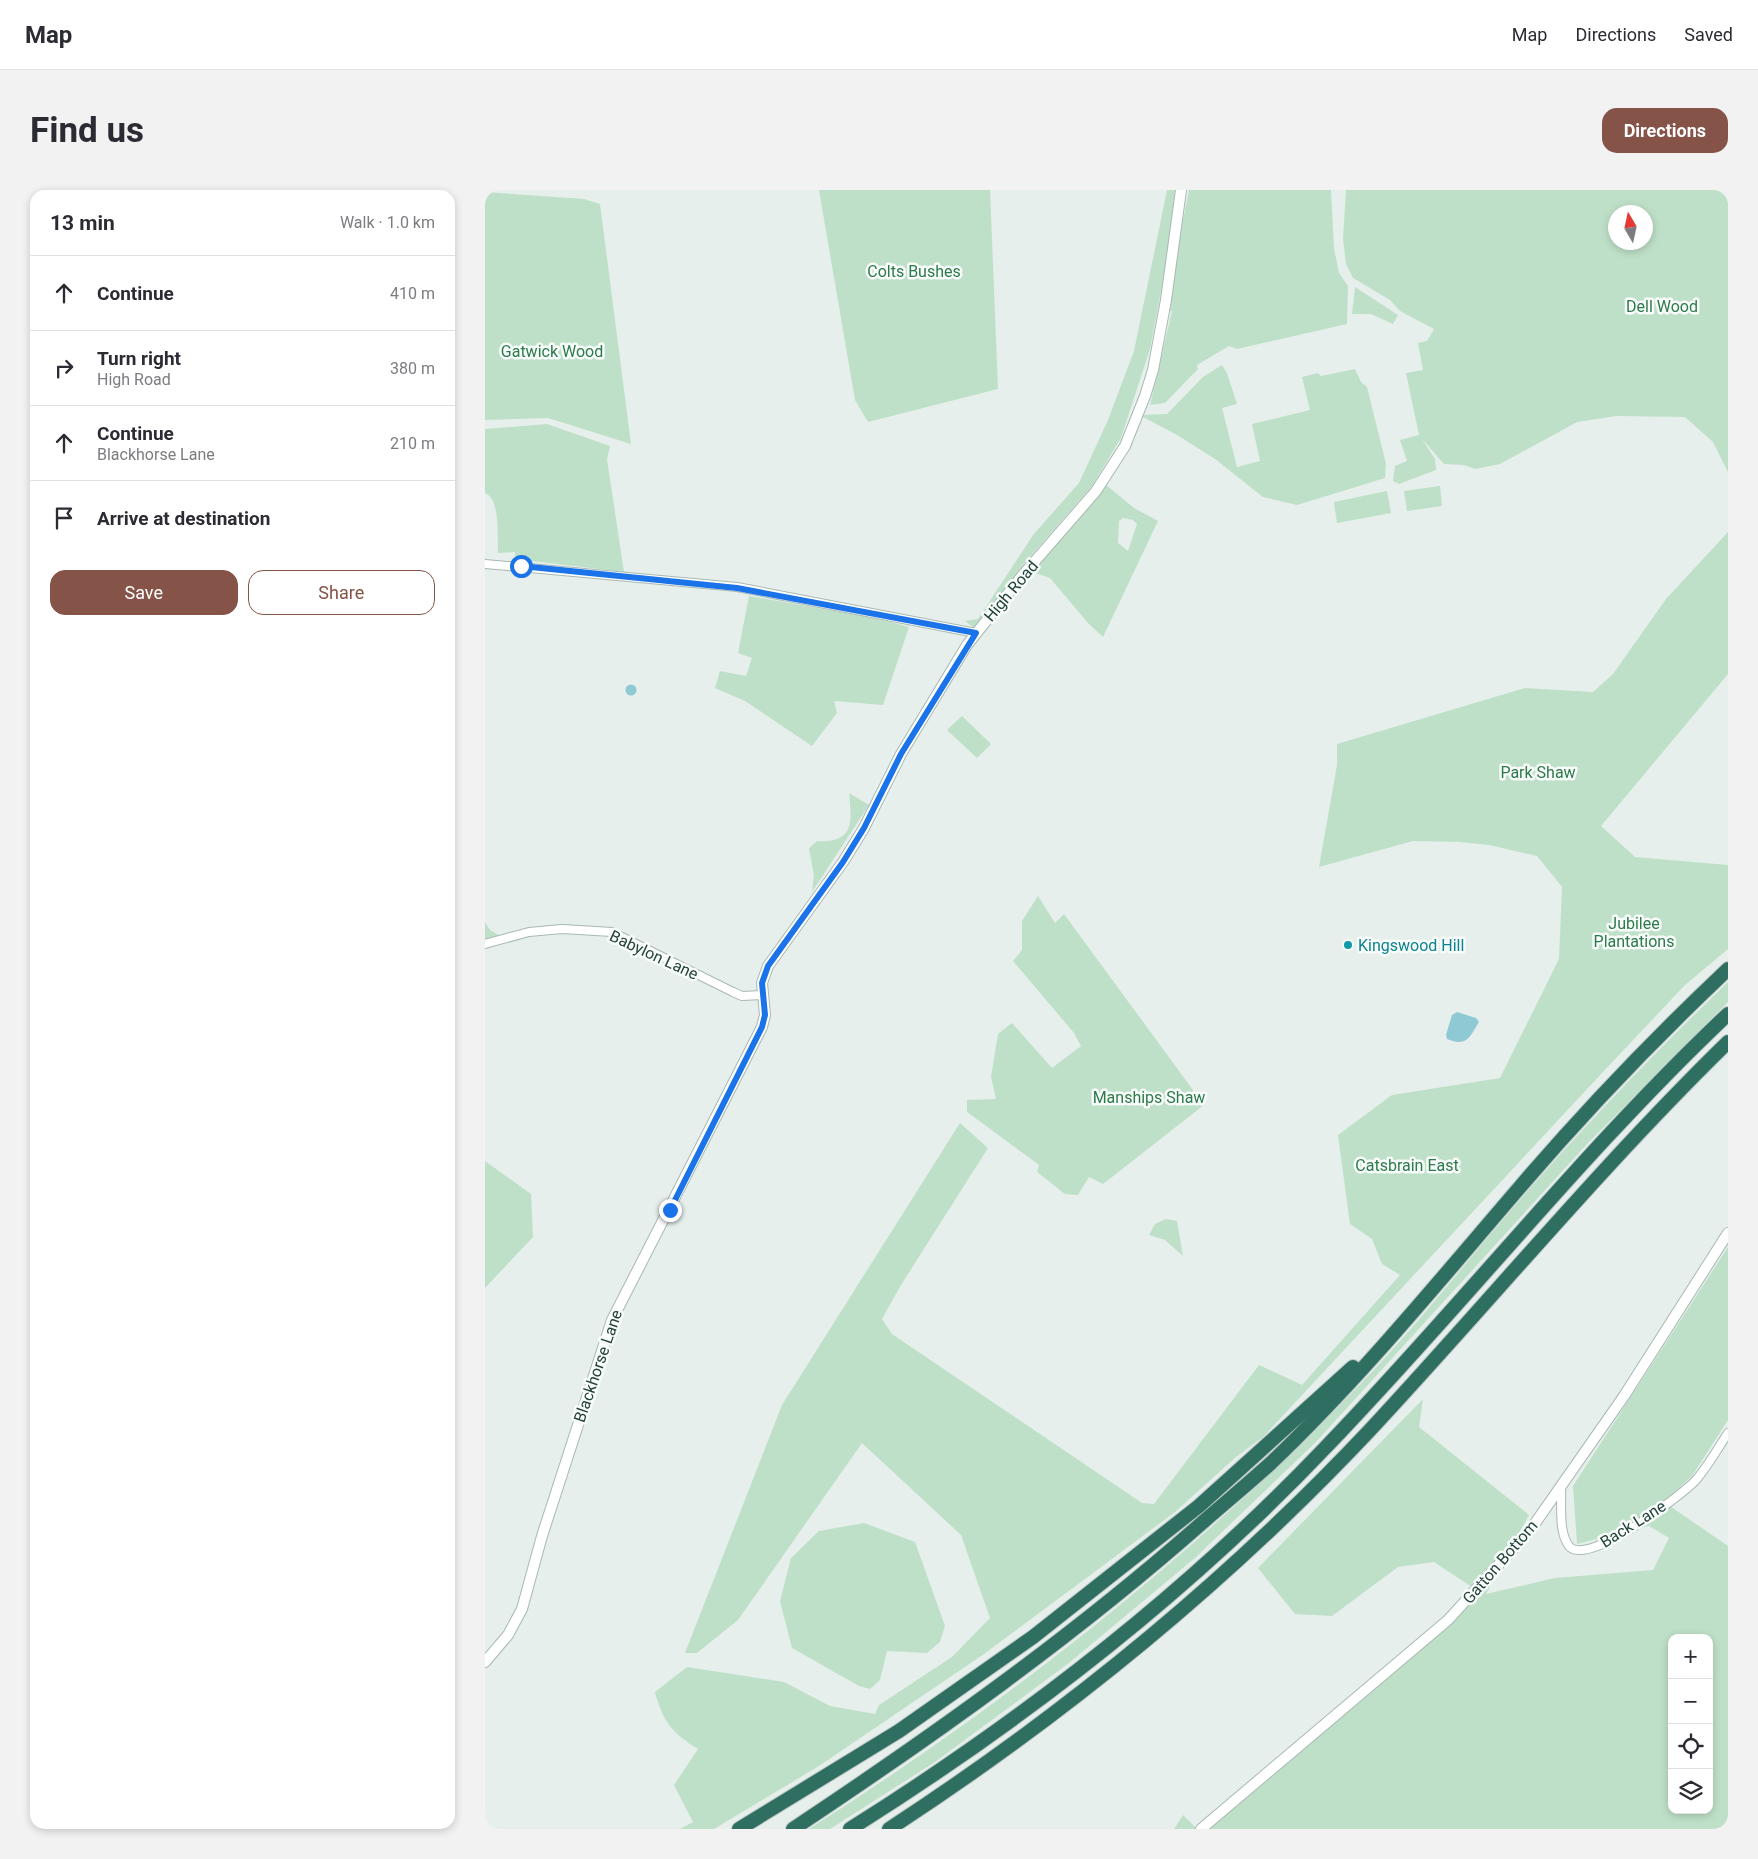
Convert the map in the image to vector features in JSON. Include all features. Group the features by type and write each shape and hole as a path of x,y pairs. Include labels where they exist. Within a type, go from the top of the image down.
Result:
{"highway":[{"path":"793,1829 902,1756 1032,1662 1133,1584 1270,1464 1408,1319 1521,1186 1596,1102 1728,969"},
{"path":"850,1829 922,1784 1047,1695 1183,1584 1238,1534 1325,1449 1605,1139 1728,1014"},
{"path":"889,1829 1007,1749 1071,1701 1181,1612 1253,1546 1369,1431 1669,1100 1728,1042"},
{"path":"739,1829 899,1731 1033,1637 1199,1506 1408,1319"}],"street":[{"name":"High Road","path":"762,995 762,983 768,966 843,862 864,828 901,754 976,633 1096,491 1125,446 1153,370 1166,300 1181,190"},
{"path":"485,564 737,588 976,633"},
{"name":"Babylon Lane","path":"485,944 529,932 563,929 612,932 733,992 743,996 762,995"},
{"name":"Blackhorse Lane","path":"485,1662 508,1635 522,1609 542,1536 612,1320 757,1040 765,1015 762,995"},
{"name":"Gatton Bottom","path":"1201,1829 1448,1620 1531,1529 1624,1396 1728,1233"},
{"name":"Back Lane","path":"1561,1486 1563,1530 1569,1547 1577,1551 1590,1550 1639,1524 1695,1480 1728,1433"}],"green space":[{"name":"Colts Bushes","path":"819,190 990,190 998,389 868,422 855,400"},
{"path":"1167,190 1175,190 1166,265 1150,349 1121,438 1092,486 1022,566 974,628 965,621 978,619 1033,535 1079,483 1108,420 1134,351"},
{"path":"1189,190 1331,190 1334,248 1339,273 1348,286 1347,324 1237,349 1229,346 1197,365 1198,369 1165,403 1150,405 1172,311 1170,311 1177,250"},
{"name":"Dell Wood","path":"1346,190 1728,190 1728,472 1713,442 1685,417 1616,416 1577,422 1500,464 1475,469 1464,465 1444,464 1422,439 1435,459 1436,470 1399,484 1393,481 1395,466 1407,461 1400,440 1419,435 1406,373 1423,370 1418,343 1427,341 1434,329 1400,311 1390,300 1353,278 1346,264 1343,239"},
{"name":"Gatwick Wood","path":"485,192 584,199 600,204 631,444 548,418 485,420"},
{"path":"1355,287 1398,315 1393,324 1371,314 1352,314"},
{"path":"1222,365 1227,373 1237,404 1222,408 1237,467 1260,461 1252,424 1310,410 1302,377 1318,373 1321,376 1355,369 1361,382 1367,387 1386,464 1385,478 1297,505 1263,497 1215,459 1177,435 1143,417 1143,415 1167,414 1203,377"},
{"path":"547,424 610,446 607,459 624,572 515,559 515,552 498,553 496,511 494,503 485,493 485,429"},
{"path":"1106,485 1134,508 1158,521 1103,637 1088,623 1050,578 1032,572","holes":["1123,518 1133,520 1137,524 1128,551 1118,543 1119,521"]},
{"path":"1440,486 1442,506 1407,511 1404,491"},
{"path":"1387,491 1391,513 1337,523 1334,502"},
{"path":"1728,532 1728,674 1601,826 1635,857 1728,865 1728,949 1685,985 1263,1437 1236,1457 1175,1512 984,1654 819,1766 714,1829 680,1829 693,1822 674,1785 698,1749 681,1738 670,1726 661,1711 655,1692 687,1667 784,1682 830,1706 875,1714 879,1705 952,1657 990,1618 961,1535 862,1443 738,1620 697,1653 685,1653 782,1405 960,1123 988,1148 901,1285 882,1319 892,1334 1142,1503 1154,1504 1259,1365 1302,1385 1400,1275 1382,1264 1372,1239 1350,1224 1338,1135 1392,1095 1500,1078 1559,959 1562,887 1537,856 1489,845 1413,841 1319,867 1337,765 1337,744 1525,688 1593,692 1613,674 1666,599"},
{"path":"749,596 875,618 909,627 883,705 834,701 837,713 812,746 745,701 715,688 720,671 746,676 752,658 738,653"},
{"path":"962,716 991,744 977,758 947,730"},
{"path":"849,793 869,805 812,892 814,876 809,848 817,841 829,841 845,834 848,829 851,813"},
{"name":"Manships Shaw","path":"1038,896 1055,923 1064,914 1204,1105 1103,1184 1089,1177 1078,1195 1065,1194 1037,1172 1039,1165 967,1112 967,1100 996,1099 991,1077 998,1034 1012,1023 1052,1068 1081,1046 1074,1033 1013,961 1022,950 1022,921"},
{"path":"485,922 490,930 502,937 485,942"},
{"path":"1728,982 1728,1002 1588,1143 1316,1442 1195,1558 1069,1663 935,1762 830,1829 809,1829 885,1780 1032,1674 1104,1618 1241,1500 1307,1438 1371,1373 1409,1331 1500,1222 1569,1145 1647,1062"},
{"path":"485,1161 531,1194 533,1237 485,1288"},
{"path":"1166,1219 1177,1221 1183,1256 1165,1240 1149,1235 1155,1224"},
{"path":"1728,1247 1728,1420 1692,1476 1664,1502 1728,1546 1728,1829 1207,1829 1422,1647 1478,1591 1434,1562 1398,1567 1332,1616 1295,1614 1258,1568 1423,1399 1419,1427 1529,1515 1486,1594 1555,1578 1653,1570 1669,1538 1649,1526 1577,1544 1573,1486"},
{"path":"864,1523 915,1542 945,1626 940,1642 927,1653 887,1651 880,1680 870,1689 859,1686 792,1648 780,1601 791,1558 819,1531"},
{"path":"1183,1815 1197,1829 1174,1829"}],"water":[{"path":"631,684 637,690 631,696 625,690"},
{"path":"1457,1012 1476,1018 1479,1022 1467,1040 1459,1042 1447,1039 1446,1035 1452,1015"}],"place":[{"name":"Kingswood Hill","path":"1348,945"}],"route":[{"path":"521,566 737,588 976,633 939,689 901,754 864,828 843,862 796,924 768,966 762,983 765,1015 757,1040 670,1210"}],"park label":[{"name":"Park Shaw","path":"1538,772"},
{"name":"Jubilee Plantations","path":"1634,932"},
{"name":"Catsbrain East","path":"1407,1165"}]}
